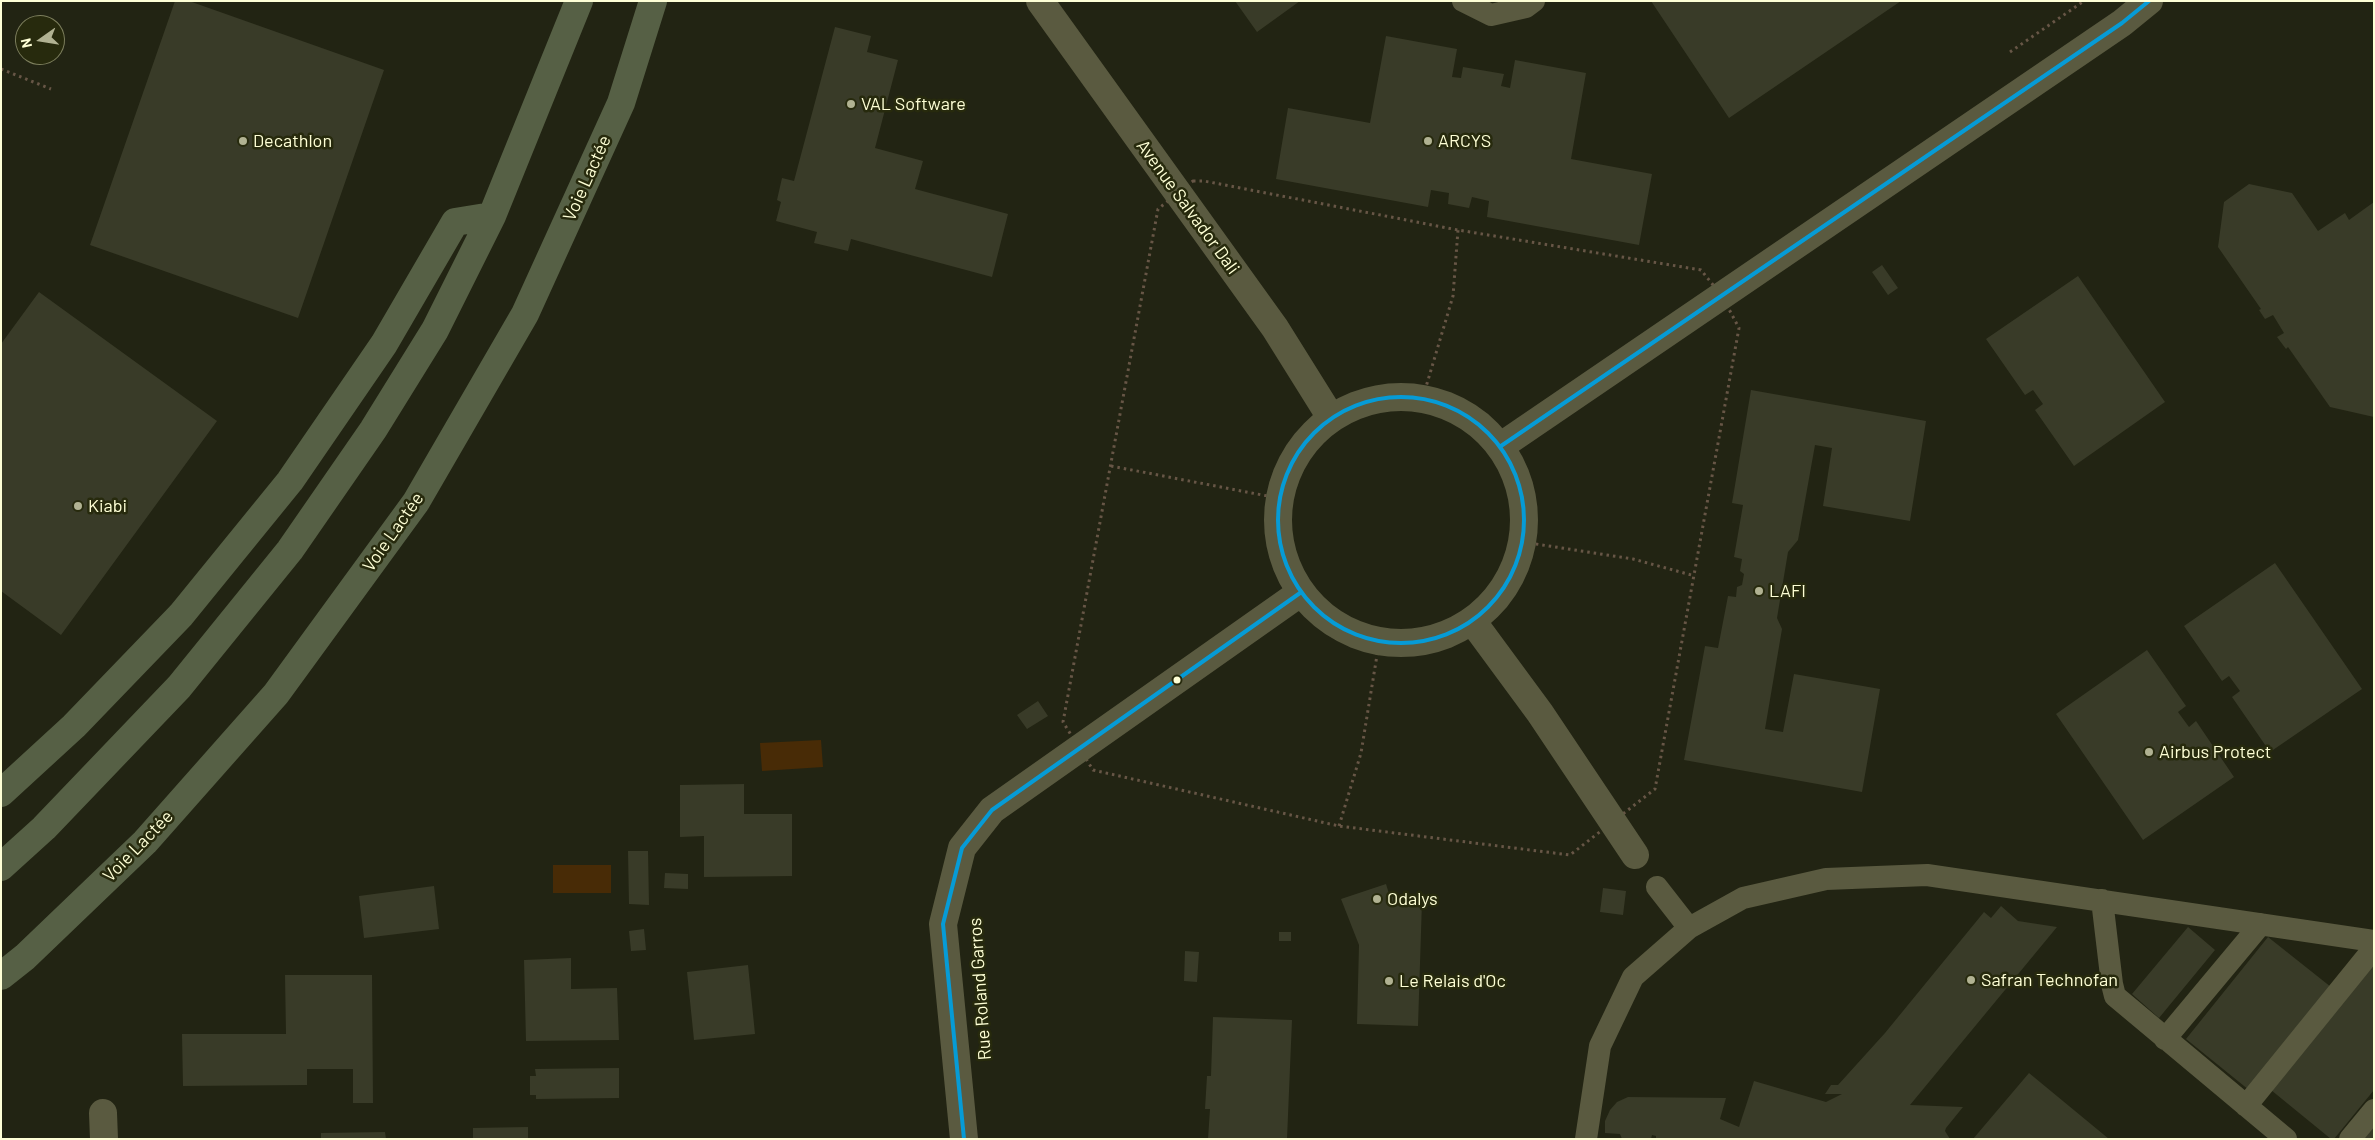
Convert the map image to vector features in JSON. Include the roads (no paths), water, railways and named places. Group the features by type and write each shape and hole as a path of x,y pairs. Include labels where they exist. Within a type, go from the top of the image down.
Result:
{"highway":[{"path":"1,867 44,828 180,687 290,550 373,430 435,330 492,216 579,1"},
{"name":"Voie Lactée","path":"1,976 25,957 145,842 276,694 416,502 525,314 621,103 653,1"},
{"path":"1,793 74,726 181,615 290,481 384,344 454,222 492,216"}],"street":[{"name":"Avenue Salvador Dali","path":"1040,1 1275,328 1330,416"},
{"path":"1501,446 2122,23 2149,1"},
{"path":"1375,397 1423,397 1467,414 1501,446 1522,491 1524,542 1506,586 1473,622 1444,637 1412,644 1379,643 1348,633 1321,616 1300,593 1279,548 1278,498 1296,452 1330,416 1375,397"},
{"name":"Rue Roland Garros","path":"964,1139 942,924 962,848 992,810 1300,593"},
{"path":"1473,622 1540,713 1635,855"}],"lane":[{"path":"1463,1 1491,15 1526,7 1534,1"},
{"path":"1586,1139 1600,1046 1633,977 1688,928 1743,898 1826,879 1928,875 2374,941"},
{"path":"1657,887 1688,928"},
{"path":"2102,900 2115,996 2286,1139"},
{"path":"2165,1039 2261,924"},
{"path":"2246,1106 2374,948"},
{"path":"2350,1139 2374,1110"}],"place":[{"name":"VAL Software","path":"851,104"},
{"name":"Decathlon","path":"243,141"},
{"name":"ARCYS","path":"1428,141"},
{"name":"Kiabi","path":"78,506"},
{"name":"LAFI","path":"1759,591"},
{"name":"Airbus Protect","path":"2149,752"},
{"name":"Odalys","path":"1377,899"},
{"name":"Safran Technofan","path":"1971,980"},
{"name":"Le Relais d'Oc","path":"1389,981"}]}
